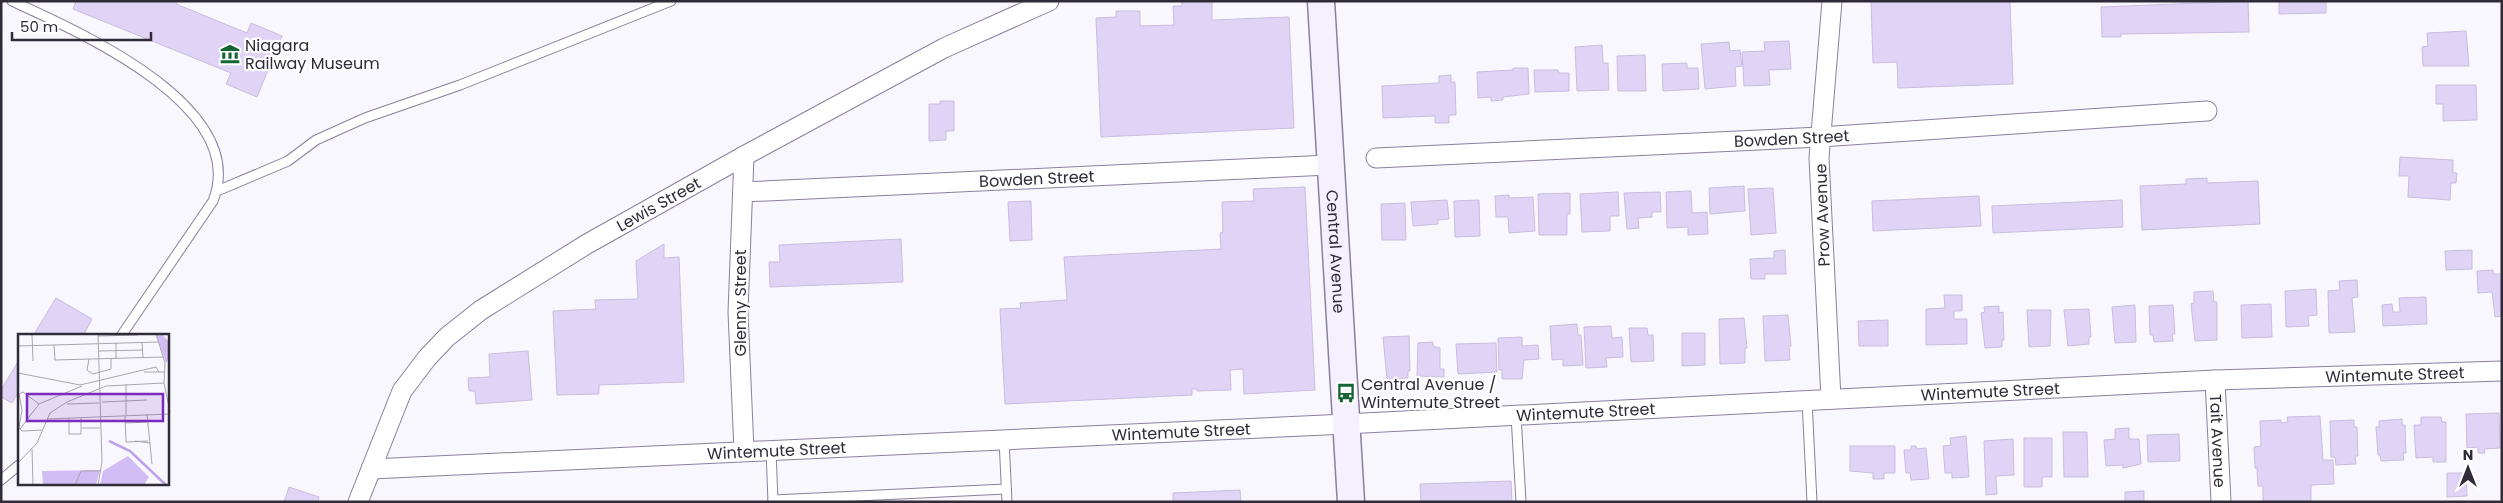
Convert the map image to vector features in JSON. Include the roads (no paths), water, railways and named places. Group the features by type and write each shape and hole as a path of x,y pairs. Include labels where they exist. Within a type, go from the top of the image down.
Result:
{"main road":[{"name":"Central Avenue","path":"1321,1 1348,424 1351,502"}],"street":[{"name":"Lewis Street","path":"358,502 402,391 427,358 447,337 481,310 587,244 744,156 944,48 1049,1"},
{"name":"Prow Avenue","path":"1831,399 1819,181 1820,137 1832,1"},
{"name":"Bowden Street","path":"1376,158 1820,137 2207,111"},
{"name":"Glenny Street","path":"744,156 738,312 744,451"},
{"name":"Bowden Street","path":"743,192 1330,165"},
{"name":"Wintemute Street","path":"371,468 1348,424 2215,380 2502,371"},
{"name":"Tait Avenue","path":"2215,380 2221,502"}],"lane":[{"path":"12,1 100,43 150,76 198,123 210,142 218,168 217,191 207,210 122,334"},
{"path":"217,191 288,161 316,140 365,118 460,85 671,1"},
{"path":"1807,400 1812,502"},
{"path":"1516,415 1520,502"},
{"path":"1004,439 1007,502"},
{"path":"771,449 773,501 1006,489"},
{"path":"1,480 18,466"}],"place":[{"name":"Niagara Railway Museum","path":"230,54"},
{"name":"Central Avenue / Wintemute Street","path":"1346,393"}]}
